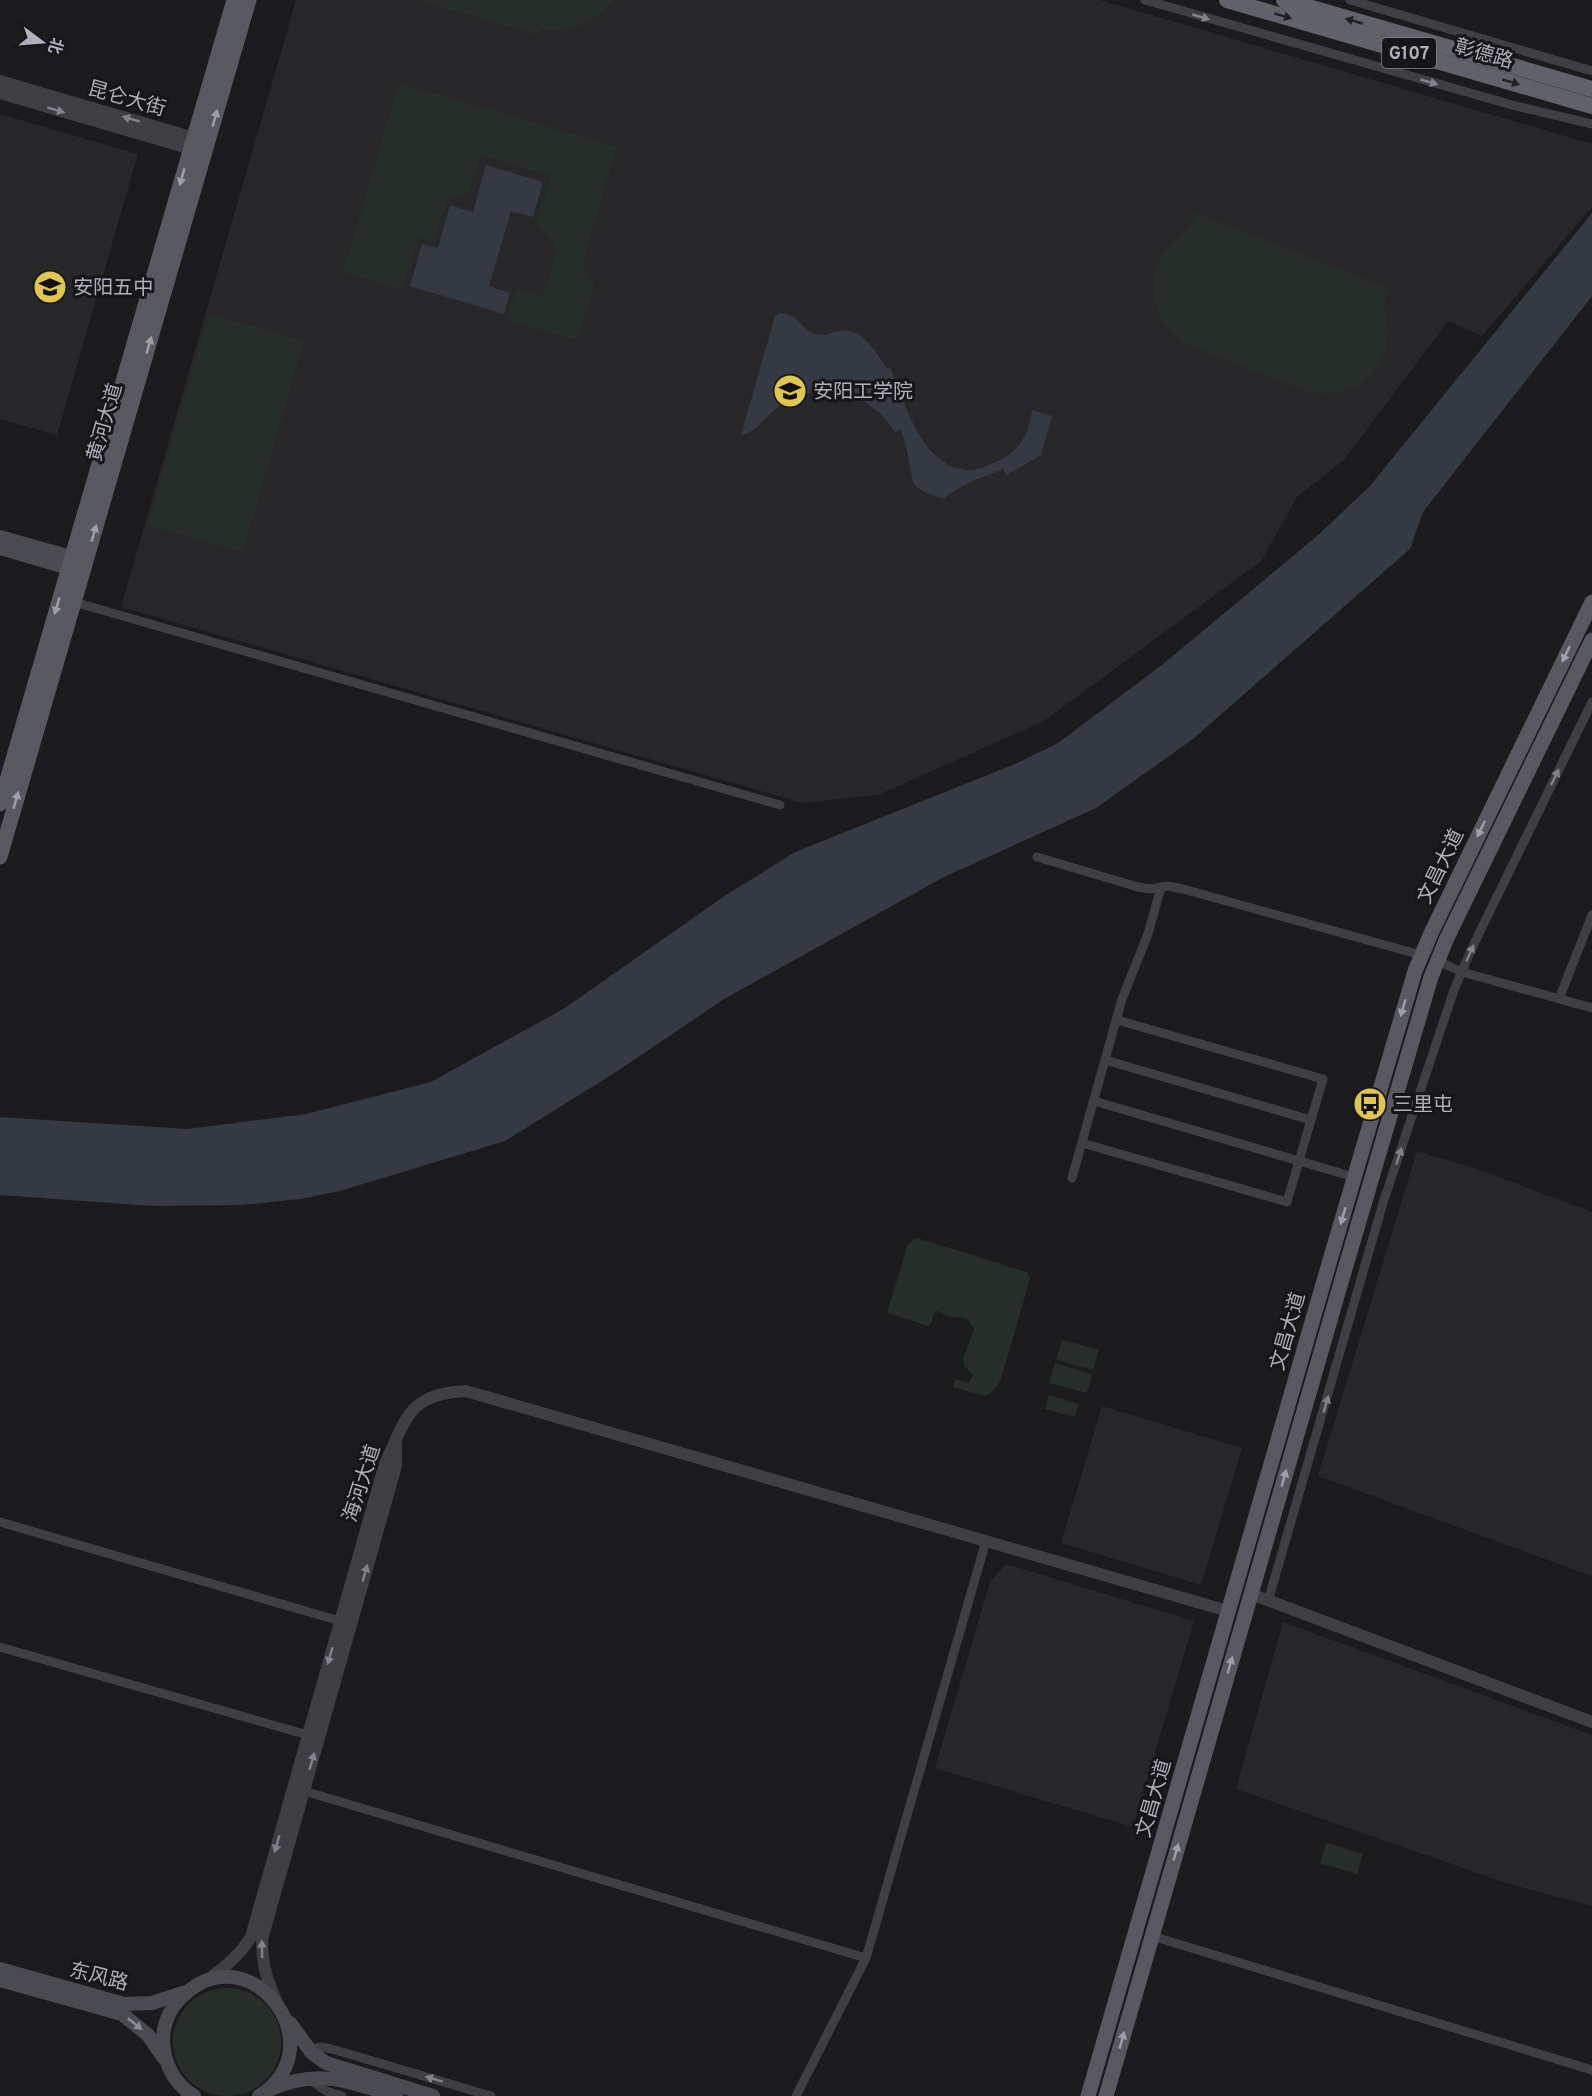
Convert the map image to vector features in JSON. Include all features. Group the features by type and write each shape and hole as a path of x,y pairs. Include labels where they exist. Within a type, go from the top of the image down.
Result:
{"highway":[{"name":"彰德路","path":"1227,0 1592,106"},
{"name":"彰德路","path":"1284,0 1592,90"}],"main road":[{"name":"黄河大道","path":"0,804 77,565 199,145 234,0"},
{"name":"黄河大道","path":"199,145 249,0"},
{"path":"0,537 77,565"},
{"path":"0,548 77,565"},
{"name":"黄河大道","path":"0,857 74,602 77,565"},
{"name":"文昌大道","path":"1088,2096 1408,994 1422,955 1506,776 1592,602"},
{"name":"文昌大道","path":"1106,2096 1411,1043 1437,961 1592,640"},
{"name":"东风路","path":"0,1969 124,2004 152,2003 188,1991"},
{"path":"167,2063 163,2043 166,2024 174,2006 188,1991 206,1981 226,1978 246,1981 264,1990 281,2008 309,2049 326,2063 433,2096"},
{"name":"东风路","path":"0,1980 122,2014 148,2035 176,2080"},
{"path":"262,2094 278,2079 290,2051 290,2031 281,2008"},
{"path":"262,2094 286,2083 307,2078 340,2080 396,2096"},
{"path":"176,2080 194,2096"}],"street":[{"path":"1145,0 1490,99 1592,124"},
{"path":"1350,0 1592,71"},
{"name":"昆仑大街","path":"0,81 199,145"},
{"name":"昆仑大街","path":"0,93 199,145"},
{"path":"74,602 780,805"},
{"path":"1268,1601 1383,1203 1454,990 1592,702"},
{"path":"1037,857 1138,887 1150,889 1168,886 1183,889 1422,955"},
{"path":"1072,1178 1122,999 1148,934 1161,887"},
{"path":"1559,999 1592,915"},
{"path":"1437,961 1462,972 1592,1008"},
{"path":"1082,1143 1287,1202 1300,1161 1323,1079 1117,1020"},
{"path":"1105,1060 1311,1120"},
{"path":"1094,1101 1354,1177"},
{"path":"396,1440 410,1412 423,1402 449,1392 466,1391 1228,1611"},
{"name":"海河大道","path":"206,1981 242,1951 251,1936 385,1463 396,1440"},
{"name":"海河大道","path":"281,2008 270,1988 262,1962 261,1940 396,1466 396,1440"},
{"path":"0,1522 340,1621"},
{"path":"796,2096 866,1958 986,1541"},
{"path":"1251,1594 1592,1722"},
{"path":"0,1647 308,1735"},
{"path":"304,1791 866,1958"},
{"path":"1152,1936 1592,2070"},
{"path":"309,2049 321,2047 332,2049 490,2096"},
{"path":"307,2078 326,2091 342,2096"},
{"path":"176,2080 182,2096"}],"shaded area":[{"name":"安阳工学院","path":"296,0 1100,0 1592,144 1592,207 1482,336 1448,321 1344,460 1297,497 1261,561 1044,721 878,795 802,803 121,607"},
{"path":"426,0 613,0 590,21 562,30 540,29 538,35 425,2"},
{"path":"399,83 617,147 582,265 591,282 595,283 579,336 573,339 507,320 516,289 543,296 550,276 555,245 537,222 551,176 481,155 469,193 447,199 434,242 418,238 403,290 343,272"},
{"name":"安阳五中","path":"0,114 138,154 57,435 0,419"},
{"path":"486,165 543,182 533,217 511,211 489,286 510,293 504,314 410,286 422,244 438,248 450,205 473,212"},
{"path":"1196,213 1390,289 1383,306 1387,326 1387,344 1372,374 1360,384 1344,391 1326,393 1306,391 1186,344 1175,336 1160,315 1156,303 1154,277 1164,253 1189,228"},
{"path":"1592,213 1592,296 1423,512 1410,549 1193,739 1096,808 944,877 724,999 616,1072 505,1141 340,1191 300,1199 241,1205 152,1206 0,1195 0,1117 187,1129 306,1114 431,1082 565,1008 723,897 795,852 1015,764 1058,743 1163,664 1317,536 1369,487"},
{"path":"780,313 792,316 810,332 818,335 847,331 855,333 868,342 887,369 890,367 909,414 926,445 951,466 975,470 1006,457 1018,447 1026,433 1032,410 1052,416 1041,455 1007,475 1003,469 970,482 944,498 936,497 922,491 913,482 900,429 895,432 885,418 858,399 842,393 826,391 793,398 778,407 761,424 741,435 775,316"},
{"path":"209,314 304,341 243,552 148,525"},
{"path":"1417,1151 1483,1171 1592,1212 1592,1576 1318,1476"},
{"path":"917,1238 1027,1272 1030,1279 1001,1379 995,1389 985,1396 953,1387 955,1379 969,1383 973,1375 964,1365 963,1359 974,1329 968,1320 947,1316 937,1311 933,1314 932,1322 928,1326 887,1313 908,1244"},
{"path":"1062,1340 1099,1350 1093,1370 1056,1360"},
{"path":"1055,1363 1092,1374 1087,1393 1049,1383"},
{"path":"1049,1395 1079,1404 1075,1417 1045,1409"},
{"path":"1102,1406 1242,1448 1201,1585 1061,1543"},
{"path":"1006,1564 1194,1621 1133,1827 935,1768 990,1582"},
{"path":"1283,1622 1592,1735 1592,1906 1509,1884 1236,1789"},
{"path":"1326,1843 1363,1854 1357,1874 1320,1863"},
{"path":"227,1988 248,1992 266,2003 277,2021 281,2042 277,2063 266,2081 248,2092 227,2096 206,2092 188,2081 177,2063 173,2042 177,2021 188,2003 206,1992"}],"place":[{"name":"安阳五中","path":"50,287"},
{"name":"安阳工学院","path":"790,391"},
{"name":"三里屯","path":"1370,1104"}]}
